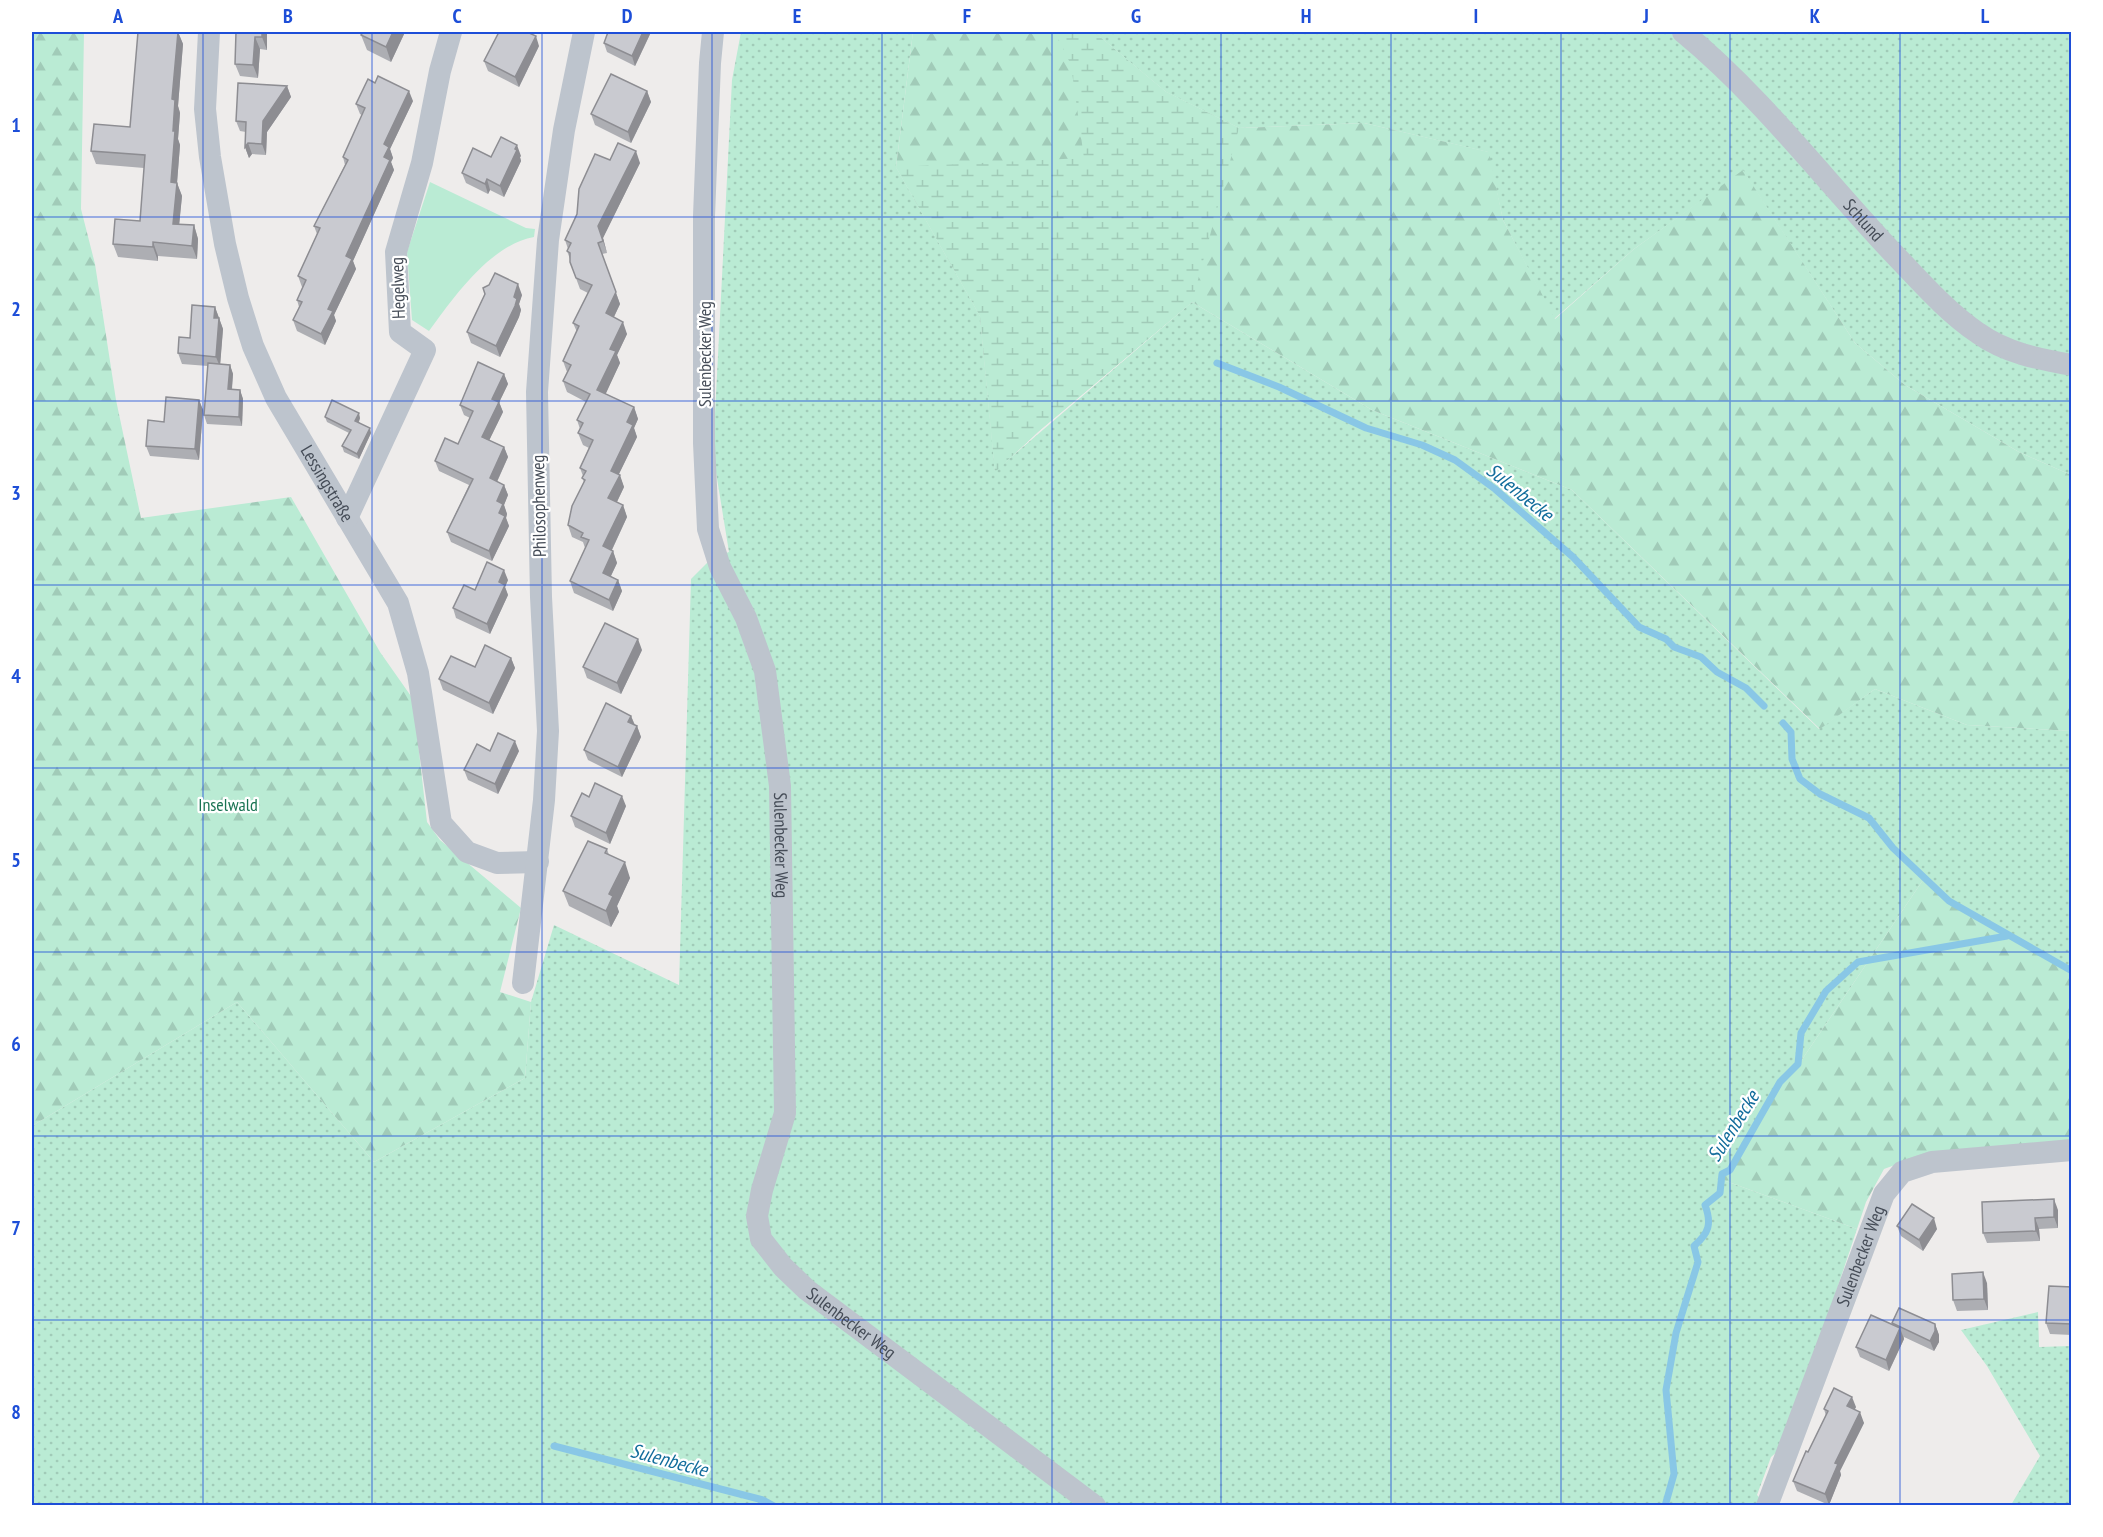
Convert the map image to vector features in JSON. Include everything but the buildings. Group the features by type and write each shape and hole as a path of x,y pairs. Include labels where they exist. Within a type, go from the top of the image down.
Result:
{"street":[{"name":"Lessingstraße","path":"209,32 206,109 209,148 225,244 238,298 253,346 276,398 400,612 418,673 441,823 467,852 497,863 538,862"},
{"name":"Hegelweg","path":"347,518 425,350 400,332 396,252 422,163 440,71 451,32"},
{"name":"Philosophenweg","path":"523,983 538,862 548,731 541,597 537,392 548,240 564,130 584,32"},
{"name":"Sulenbecker Weg","path":"713,32 704,216 704,443 708,529 720,567 746,618 765,671 780,786 785,1113 762,1190 757,1216 761,1239 783,1267 807,1290 1095,1506"},
{"name":"Schlund","path":"1683,32 1725,66 1772,116 1865,223 1955,314 1978,334 2019,355 2072,365"},
{"name":"Sulenbecker Weg","path":"1767,1506 1884,1194 1902,1172 1932,1162 2072,1150"}],"green space":[{"name":"Inselwald","path":"32,32 84,32 81,209 95,264 116,400 141,518 291,497 380,652 413,699 427,822 440,840 521,908 500,992 531,1002 525,1078 374,1162 237,1002 32,1126"},
{"path":"741,32 913,32 896,167 980,316 995,471 1192,302 1372,410 1572,490 1819,729 1875,689 1967,725 2071,731 2071,971 1949,901 1925,877 1797,1067 1767,1101 1723,1180 1857,1229 1803,1391 1779,1450 1771,1457 1757,1495 1762,1500 1760,1505 32,1506 32,1126 237,1002 374,1162 525,1078 531,1002 554,925 679,985 691,579 712,558 729,552 713,454 732,80"},
{"path":"913,32 1094,32 1166,92 1239,128 1364,123 1489,152 1503,220 1555,319 1634,249 1743,170 1855,343 1905,385 2019,452 2071,475 2071,731 1967,725 1875,689 1820,729 1572,490 1372,410 1192,302 1039,431 995,472 980,316 896,167"},
{"path":"1055,32 1094,32 1166,92 1239,128 1192,302 1039,431 995,472 980,316 896,167 1084,158 1071,65"},
{"path":"1094,32 1671,32 1717,69 1950,320 2071,373 2071,475 2019,452 1905,385 1855,343 1743,171 1634,249 1554,319 1503,220 1488,152 1364,123 1239,128 1166,92"},
{"path":"1690,32 2071,32 2071,361 2022,349 1959,309"},
{"path":"430,182 526,228 535,229 534,237 503,250 474,274 429,331 412,320 407,252"},
{"path":"1925,877 1949,901 2071,971 2071,1143 1914,1158 1884,1169 1866,1202 1857,1229 1723,1180 1767,1101 1797,1067"},
{"path":"2038,1312 2039,1347 2071,1346 2071,1505 2011,1505 2040,1456 1987,1366 1961,1330"}],"waterway":[{"name":"Sulenbecke","path":"1217,363 1279,387 1366,428 1422,445 1455,460 1495,489 1573,557 1639,627 1666,639 1674,647 1701,657 1717,672 1746,688 1764,706"},
{"name":"Sulenbecke","path":"1783,723 1791,732 1792,759 1800,779 1820,794 1869,818 1893,848 1949,901 2072,971"},
{"name":"Sulenbecke","path":"1665,1506 1674,1474 1666,1390 1676,1333 1698,1262 1694,1246 1708,1228 1705,1205 1720,1193 1722,1174 1730,1170 1780,1082 1798,1064 1801,1033 1826,991 1858,962 2007,936"},
{"name":"Sulenbecke","path":"554,1446 763,1500 774,1506"}]}
